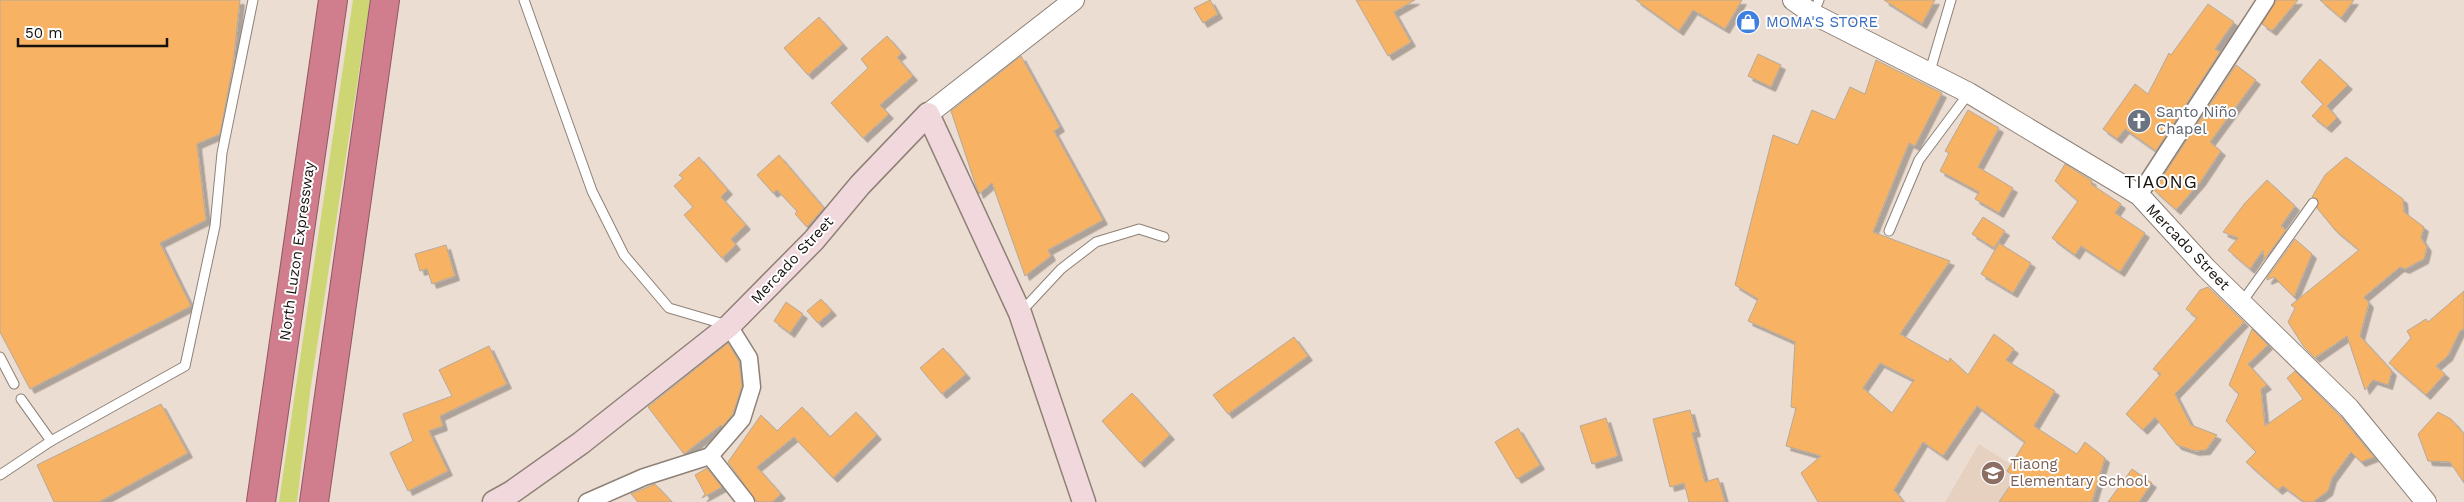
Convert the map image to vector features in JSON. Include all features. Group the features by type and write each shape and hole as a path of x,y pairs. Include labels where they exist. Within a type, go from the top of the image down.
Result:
{"highway":[{"name":"North Luzon Expressway","path":"262,502 333,0"},
{"path":"314,502 385,0"}],"main road":[{"name":"Mercado Street","path":"494,502 512,492 581,443 730,326 814,240 860,185 928,114"},
{"path":"928,114 1020,313 1084,502"}],"street":[{"name":"Mercado Street","path":"928,114 1074,0"},
{"name":"Mercado Street","path":"1793,0 1816,7 1969,92 2139,195 2206,268 2349,408 2426,502"},
{"path":"2139,195 2266,0"},
{"path":"587,502 644,477 710,456 742,419 752,387 749,358 730,326"},
{"path":"710,456 746,502"}],"lane":[{"path":"0,475 51,441 185,366 215,226 222,153 253,0"},
{"path":"524,0 592,191 624,255 669,308 730,326"},
{"path":"1930,72 1951,0"},
{"path":"1889,231 1919,160 1969,92"},
{"path":"2242,302 2313,204"},
{"path":"1020,313 1061,269 1096,242 1139,229 1164,237"},
{"path":"0,358 14,384"},
{"path":"21,398 51,441"}],"shaded area":[{"name":"Tiaong Elementary School","path":"1979,444 2069,502 1945,502"}],"green space":[{"path":"353,0 370,0 310,392 297,502 279,502"}],"building":[{"path":"0,0 240,0 233,65 220,134 197,144 206,220 160,243 191,306 30,389 0,332"},
{"path":"1210,0 1218,14 1203,23 1194,8"},
{"path":"1356,0 1415,0 1394,12 1411,42 1388,56"},
{"path":"1636,0 1742,0 1725,29 1693,10 1679,31"},
{"path":"1884,0 1935,0 1922,24"},
{"path":"2276,0 2298,0 2272,31 2262,24"},
{"path":"2320,0 2354,0 2341,18"},
{"path":"2208,4 2234,22 2215,49 2220,52 2156,151 2125,129 2117,139 2103,129 2135,84 2148,94 2169,53 2171,55"},
{"path":"819,17 843,44 808,75 784,48"},
{"path":"887,36 902,53 897,57 913,76 880,105 889,114 863,138 831,103 868,68 861,59"},
{"path":"1758,54 1781,65 1771,87 1748,76"},
{"path":"1021,56 1060,127 1054,131 1103,220 1048,250 1051,256 1025,276 992,183 979,194 951,111"},
{"path":"2320,59 2348,85 2327,106 2337,118 2327,128 2312,116 2323,104 2301,82"},
{"path":"1876,60 1942,93 1915,146 1909,143 1873,232 1950,261 1900,334 1949,362 1950,358 1968,375 1994,334 2014,349 2006,360 2055,391 2034,426 2077,454 2085,442 2105,458 2092,502 1999,502 2016,477 2007,471 2025,442 1977,406 1943,456 1923,442 1894,490 1904,502 1818,502 1801,473 1821,456 1786,446 1796,408 1791,407 1795,342 1748,321 1758,299 1735,285 1773,135 1798,145 1812,110 1835,120 1850,87 1865,94","holes":["1880,363 1914,380 1892,413 1863,388"]},
{"path":"2236,65 2256,80 2210,142 2221,151 2201,181 2176,210 2154,190"},
{"path":"1968,110 1999,128 1978,167 2013,188 1999,213 1975,199 1979,192 1940,171 1949,153 1945,151"},
{"path":"779,155 824,208 807,227 795,214 797,211 777,190 773,193 757,175"},
{"path":"699,157 728,190 721,197 746,225 731,239 736,245 722,258 684,215 693,207 674,186 683,178 679,175"},
{"path":"2346,157 2403,199 2404,212 2424,227 2421,238 2427,247 2424,259 2405,269 2400,267 2364,297 2369,303 2360,336 2392,371 2388,385 2373,380 2365,390 2347,336 2315,358 2304,347 2288,322 2295,308 2291,305 2359,250 2335,230 2317,208 2318,200 2312,197 2325,175"},
{"path":"2065,164 2092,181 2091,184 2121,204 2115,213 2145,233 2120,272 2081,246 2075,255 2052,238 2078,201 2055,181"},
{"path":"2267,180 2295,206 2281,226 2286,230 2264,260 2263,250 2250,269 2228,250 2238,238 2223,232 2245,203"},
{"path":"1983,217 2005,231 1994,248 1972,234"},
{"path":"2295,239 2312,254 2294,297 2274,277 2267,280 2267,278"},
{"path":"1999,243 2031,263 2013,293 1981,274"},
{"path":"446,245 455,276 432,284 427,269 420,271 415,254"},
{"path":"2208,287 2244,322 2175,394 2191,425 2217,435 2206,450 2195,451 2177,445 2155,417 2143,430 2126,414 2161,374 2153,369 2197,318 2186,309 2200,290"},
{"path":"2464,291 2464,329 2460,331 2448,356 2436,366 2445,374 2426,395 2389,363 2411,338 2407,331 2426,319 2428,322"},
{"path":"821,299 832,311 818,323 807,311"},
{"path":"786,302 803,314 790,333 774,321"},
{"path":"2252,329 2268,345 2248,364 2267,385 2261,389 2265,426 2303,399 2287,378 2295,371 2340,416 2374,457 2361,462 2351,452 2332,478 2328,491 2313,502 2304,502 2283,486 2278,490 2246,462 2256,452 2226,421 2239,394 2229,385"},
{"path":"1294,337 1308,356 1228,414 1213,395"},
{"path":"728,343 739,361 742,386 733,414 722,427 721,425 684,454 648,407"},
{"path":"489,346 507,384 440,416 443,426 429,431 448,471 408,491 390,453 413,441 403,414 452,396 439,370"},
{"path":"943,348 966,374 942,394 920,368"},
{"path":"1132,393 1170,435 1140,463 1102,421"},
{"path":"161,404 188,453 99,502 54,502 37,465"},
{"path":"802,407 830,437 856,412 877,435 833,478 794,437 757,467 781,494 772,502 757,502 728,462 761,415 777,431"},
{"path":"1690,410 1696,432 1692,433 1705,482 1718,478 1725,502 1689,502 1684,483 1670,487 1653,419"},
{"path":"2438,412 2451,419 2464,434 2464,483 2450,462 2428,461 2418,434"},
{"path":"1606,418 1618,456 1592,464 1580,426"},
{"path":"1518,428 1540,465 1517,479 1495,442"},
{"path":"707,468 722,487 702,498 705,494 695,475"},
{"path":"2132,469 2152,483 2139,502 2108,502"},
{"path":"655,484 672,502 638,502 631,494"}],"place":[{"name":"MOMA'S STORE","path":"1748,22"},
{"name":"Santo Niño Chapel","path":"2139,121"},
{"name":"Tiaong Elementary School","path":"1993,473"}],"district":[{"name":"TIAONG","path":"2161,181"}]}
